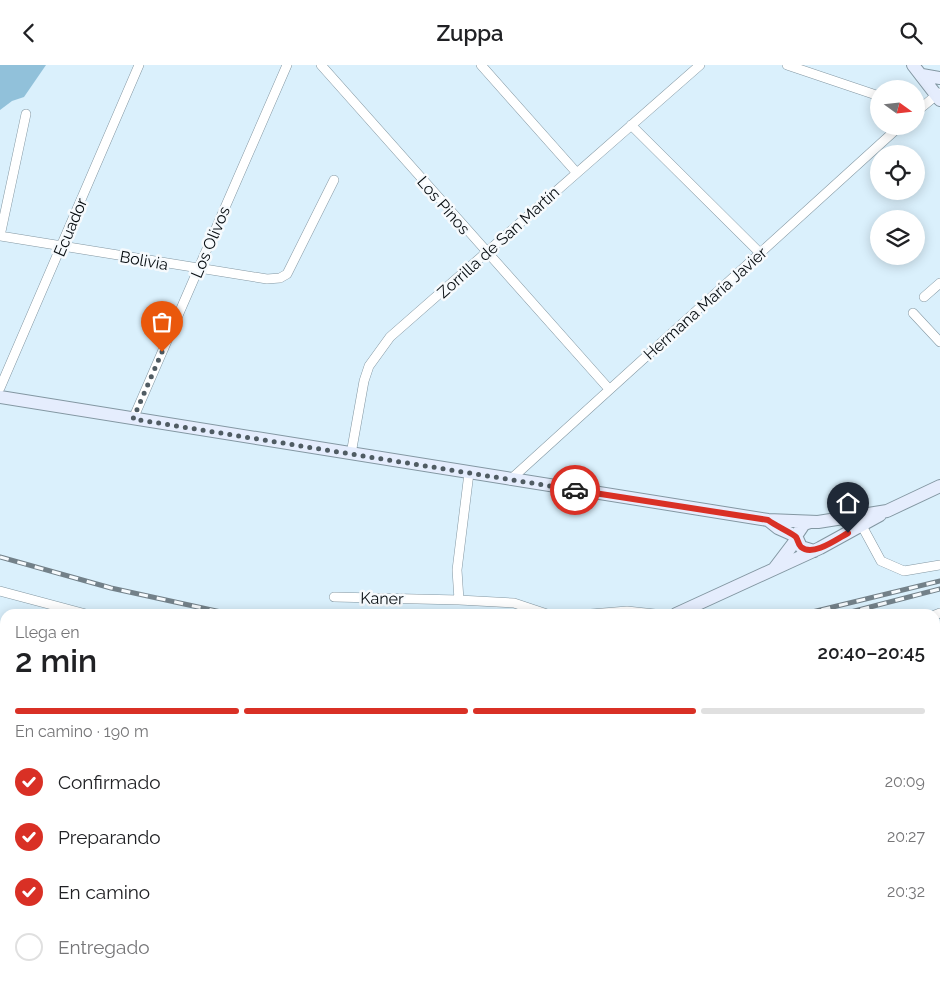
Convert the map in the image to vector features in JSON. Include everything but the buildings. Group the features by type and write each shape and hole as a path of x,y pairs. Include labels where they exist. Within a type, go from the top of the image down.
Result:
{"street":[{"name":"Ecuador","path":"0,387 138,65"},
{"name":"Los Olivos","path":"133,419 287,65"},
{"name":"Los Pinos","path":"321,65 609,389"},
{"path":"481,65 576,172"},
{"name":"Zorrilla de San Martín","path":"351,454 364,381 378,352 390,337 487,254 576,172 700,65"},
{"path":"786,65 870,93"},
{"path":"913,65 939,96 925,105"},
{"path":"922,75 940,78"},
{"path":"0,236 26,114"},
{"path":"631,125 760,253"},
{"name":"Hermana María Javier","path":"510,480 890,135"},
{"name":"Bolivia","path":"0,236 198,269 267,279 280,278 287,274 334,180"},
{"path":"924,297 940,283"},
{"path":"914,313 940,342"},
{"path":"0,397 773,524 814,522"},
{"path":"459,600 457,570 468,473"},
{"path":"687,609 817,549 887,511 940,486"},
{"path":"774,569 804,524 887,511"},
{"path":"814,522 825,534 824,542 817,549"},
{"path":"773,524 796,538 801,547 817,549"},
{"path":"773,524 785,553"},
{"path":"862,526 881,561 904,571 940,565"},
{"path":"0,591 67,609"},
{"name":"Kaner","path":"334,597 514,603 532,609"}],"shaded area":[{"path":"0,65 46,65 24,97 12,101 0,110"}],"railway":[{"path":"0,557 111,588 207,609"},
{"path":"825,609 940,581"},
{"path":"862,609 940,589"}],"way so far":[{"path":"162,352 133,419 575,490"}],"route":[{"path":"575,490 768,520 778,528 796,537 796,541 806,550 814,551 848,533"}]}
